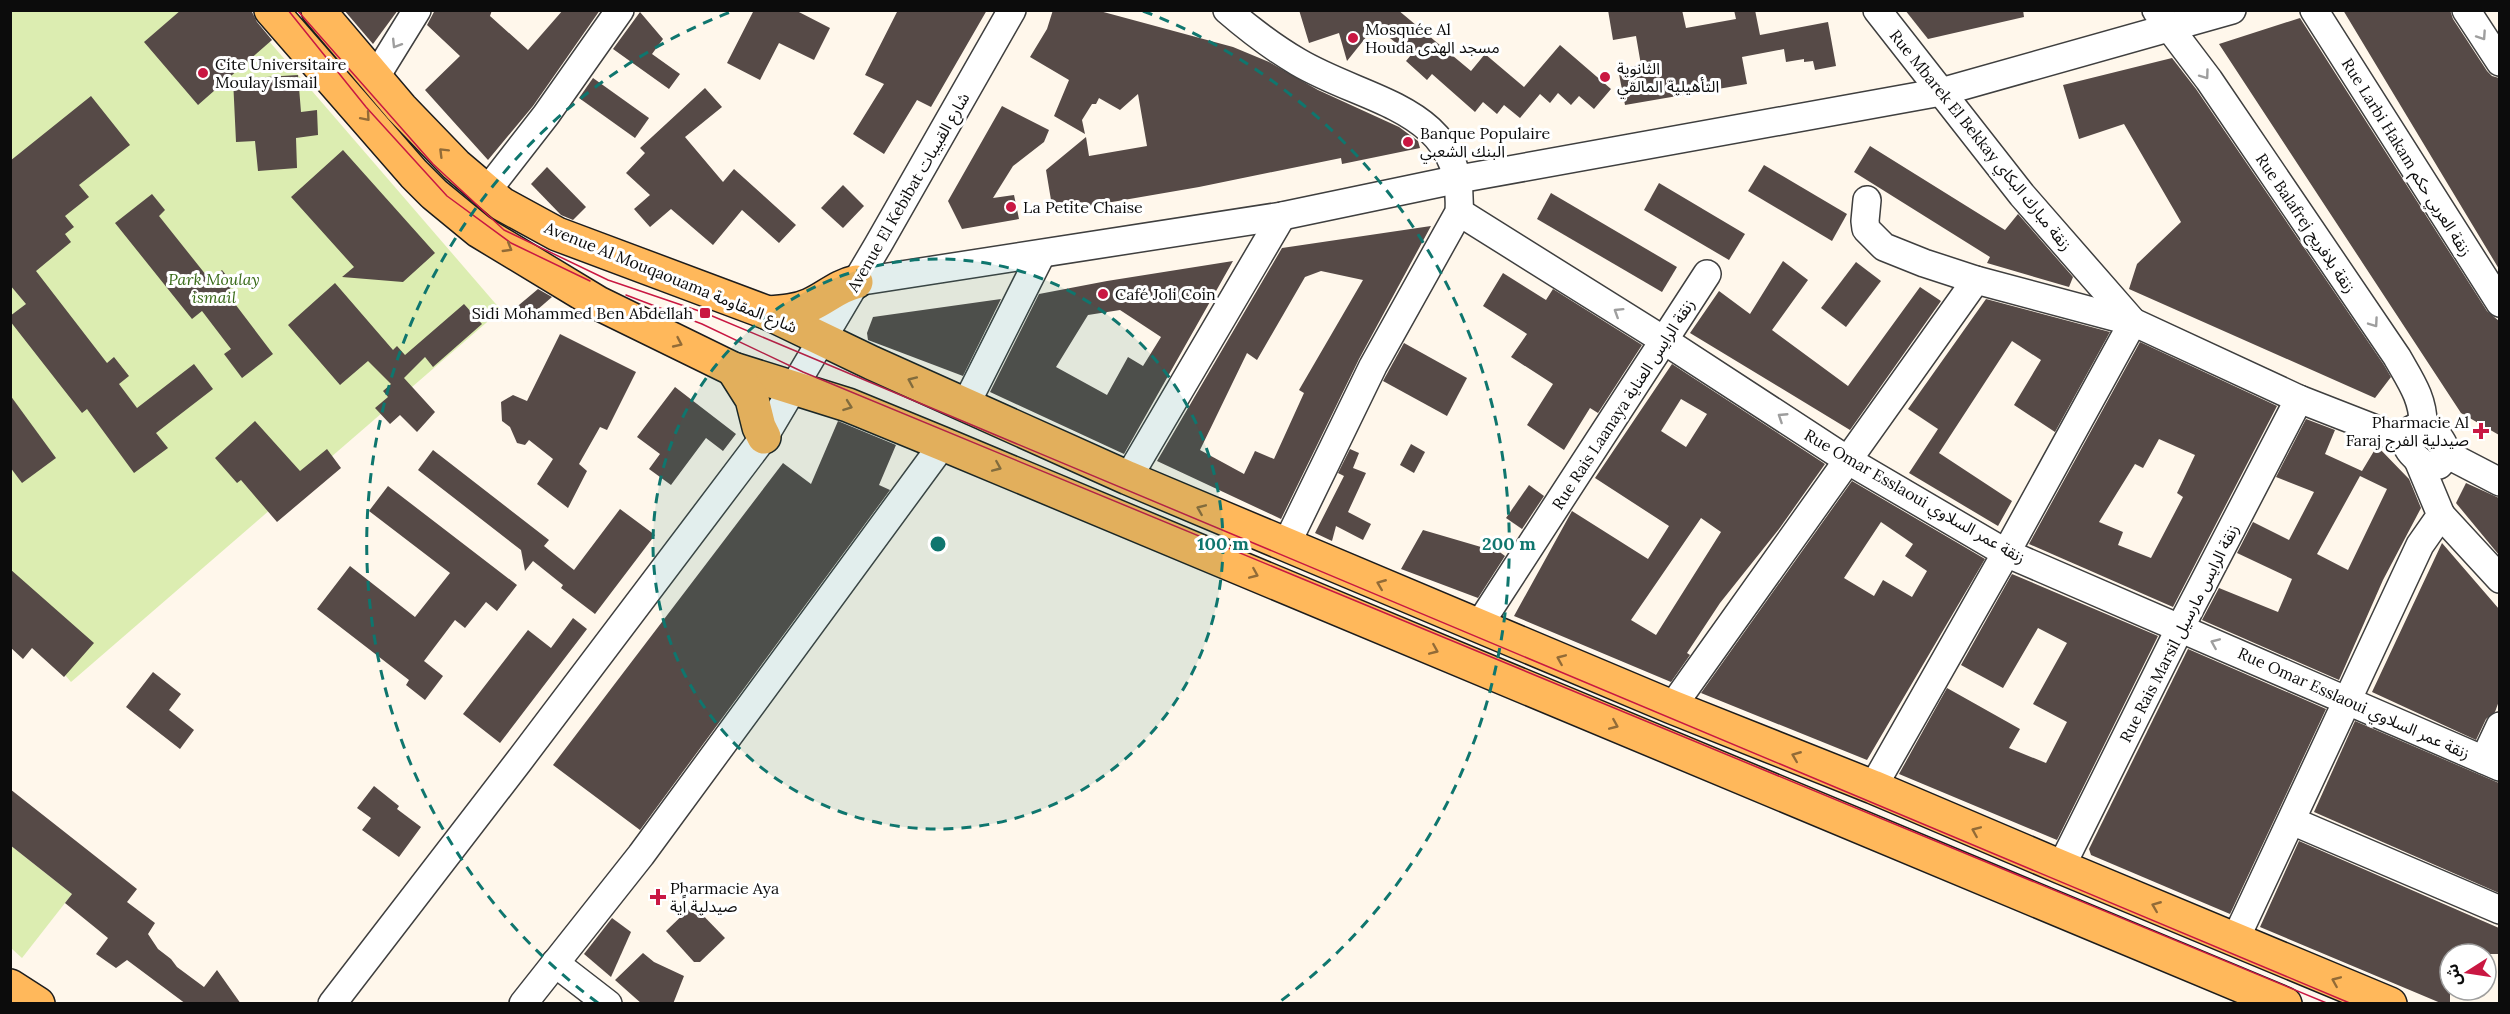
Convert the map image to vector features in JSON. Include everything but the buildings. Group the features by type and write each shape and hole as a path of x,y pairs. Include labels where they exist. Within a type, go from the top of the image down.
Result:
{"main road":[{"path":"272,10 414,174 456,213 479,231 598,303 733,369 797,380 848,405 2237,994 2285,1004"},
{"name":"Avenue Al Mouqaouama شارع المقاومة","path":"318,10 428,137 486,192 502,204 557,234 768,313 965,406 1128,478 2390,1004"},
{"path":"768,313 809,306 839,287 856,282"},
{"path":"733,369 752,399 764,437"},
{"path":"10,986 38,1004"}],"street":[{"path":"375,78 417,10"},
{"path":"486,192 546,115 620,10"},
{"name":"Avenue El Kebibat شارع القبيبات","path":"332,1004 764,437 1012,10"},
{"name":"Rue Mbarek El Bekkay زنقة مبارك البكاي","path":"1877,10 2022,195 2133,322"},
{"path":"856,282 1282,216 1459,179 1941,92 2163,19 2232,10"},
{"name":"Rue Larbi Hakam زنقة العربي حكم","path":"2314,10 2499,303"},
{"path":"2466,10 2499,62"},
{"path":"1235,13 1299,62 1402,111 1429,127 1445,145 1454,161 1459,179 1459,212 1372,366 1286,545"},
{"name":"Rue Balafrej زنقة بلافريج","path":"2163,19 2209,81 2397,357 2419,395 2424,412 2415,442 2441,515 2499,579"},
{"path":"1867,200 1866,228 1884,247 1924,264 1976,280 2133,322 2299,399 2415,442 2434,466 2445,461 2448,455 2499,482"},
{"name":"Rue Omar Esslaoui زنقة عمر السلاوي","path":"1459,212 1665,341 1849,461 2006,553 2492,764"},
{"path":"1128,478 1282,216"},
{"path":"965,406 1041,255"},
{"name":"Rue Rais Laanaya زنقة الرايس العناية","path":"1479,625 1707,274"},
{"path":"1672,706 1976,280"},
{"path":"1873,787 2006,553 2133,322"},
{"name":"Rue Rais Marsil زنقة الرايس مارسيل","path":"2061,867 2180,628 2299,399"},
{"path":"523,1004 641,855 943,444"},
{"path":"2236,938 2420,545 2441,515"},
{"path":"2492,764 2499,726"},
{"path":"2292,821 2499,909"},
{"path":"555,963 608,1004"}],"green space":[{"name":"Park Moulay ismail","path":"10,11 243,11 501,310 71,682 11,611"},
{"path":"10,845 72,894 22,958 11,948"}],"tram line":[{"path":"288,10 366,107 447,196 511,243 590,281"},
{"path":"297,10 433,164 504,230 608,280 705,313 2352,1004"},
{"path":"626,295 702,324 803,372 2329,1004"}],"place":[{"name":"Mosquée Al Houda مسجد الهدى","path":"1353,38"},
{"name":"Cite Universitaire Moulay Ismail","path":"203,73"},
{"name":"الثانوية التأهيلية المالقي","path":"1605,77"},
{"name":"Banque Populaire البنك الشعبي","path":"1408,142"},
{"name":"La Petite Chaise","path":"1011,207"},
{"name":"Café Joli Coin","path":"1103,294"},
{"name":"Sidi Mohammed Ben Abdellah","path":"705,313"},
{"name":"Pharmacie Al Faraj صيدلية الفرج","path":"2481,431"},
{"name":"Pharmacie Aya صيدلية اًية","path":"658,897"}]}
